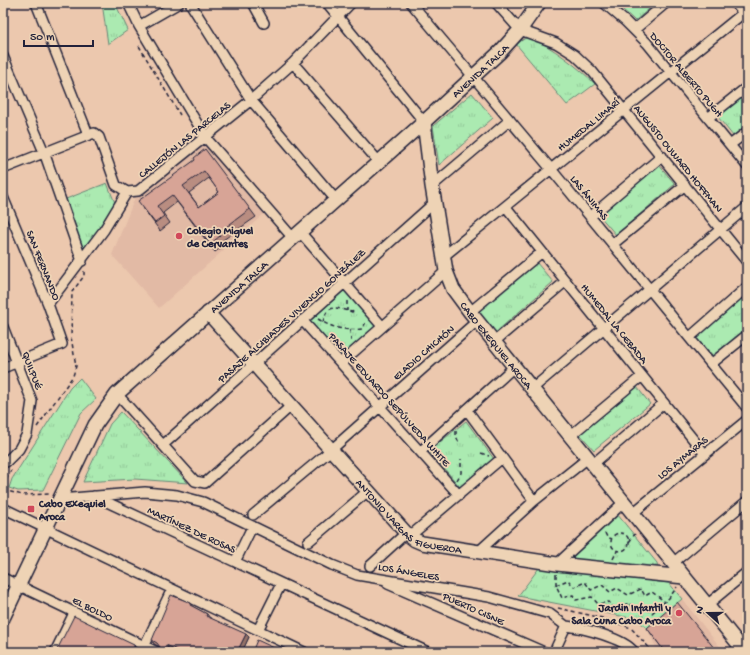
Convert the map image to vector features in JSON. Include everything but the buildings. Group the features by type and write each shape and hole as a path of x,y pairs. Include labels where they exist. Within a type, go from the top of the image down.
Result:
{"street":[{"path":"36,3 88,134"},
{"path":"128,3 139,26 206,138 344,283 382,326"},
{"path":"139,26 179,3"},
{"path":"190,3 251,100 336,200"},
{"path":"253,3 264,23"},
{"path":"327,3 337,18 424,122"},
{"name":"CALLEJÓN LAS PARCELAS","path":"127,192 138,191 206,138 293,63 351,3"},
{"name":"LAS ÁNIMAS","path":"411,3 551,169 747,408"},
{"name":"AUGUSTO OUWARD HOFFMAN","path":"496,3 520,30 544,38 575,55 592,71 747,262"},
{"name":"AVENIDA TALCA","path":"3,618 95,425 118,394 473,77 520,30 539,3"},
{"path":"634,30 666,3"},
{"path":"735,3 746,13"},
{"name":"DOCTOR ALBERTO PUGH","path":"609,4 634,30 670,72 747,166"},
{"name":"HUMEDAL LIMARÍ","path":"444,256 506,207 624,109 746,13"},
{"path":"3,56 44,152 82,261"},
{"path":"293,63 379,162"},
{"path":"708,118 747,87"},
{"path":"432,186 510,120"},
{"name":"CABO EXEQUIEL AROCA","path":"424,122 434,202 446,271 453,289 473,316 672,563 745,649"},
{"path":"730,145 747,132"},
{"path":"3,169 88,134 94,133 99,137 116,185 127,192 104,230 48,304"},
{"path":"590,217 662,156"},
{"path":"613,244 685,185"},
{"name":"SAN FERNANDO","path":"3,197 48,304 62,344 17,362"},
{"name":"PASAJE ALCIBIADES VIVENCIO GONZÁLEZ","path":"163,445 434,202"},
{"name":"HUMEDAL LA CEBADA","path":"506,207 705,454"},
{"path":"532,389 747,207"},
{"name":"ELADIO CHICHÓN","path":"253,515 331,450 542,252"},
{"path":"341,363 446,271"},
{"path":"494,342 566,281"},
{"path":"690,337 747,287"},
{"name":"ANTONIO VARGAS FIGUEROA","path":"208,314 408,535 422,543 557,564 684,577"},
{"name":"PASAJE EDUARDO SEPÚLVEDA WHITE","path":"302,320 459,494"},
{"name":"QUILPUÉ","path":"3,327 32,401 27,434 19,449 4,462"},
{"path":"711,364 747,334"},
{"path":"3,368 17,362"},
{"path":"421,451 514,367"},
{"path":"570,436 642,376"},
{"path":"118,394 195,481 205,483 291,406"},
{"path":"478,552 534,501 591,461 664,403"},
{"path":"467,410 534,501"},
{"name":"LOS AYMARAS","path":"633,513 747,420"},
{"path":"370,566 502,458"},
{"path":"308,542 368,491"},
{"name":"LOS ÁNGELES","path":"60,499 145,492 177,495 203,502 332,565 357,575 489,597 550,614 566,626"},
{"name":"MARTÍNEZ DE ROSAS","path":"92,496 422,651"},
{"path":"672,563 747,501"},
{"path":"557,564 624,502"},
{"path":"3,508 304,652"},
{"path":"235,562 252,527"},
{"path":"707,605 747,572"},
{"name":"PUERTO CISNE","path":"372,577 464,615 544,652"},
{"name":"EL BOLDO","path":"3,578 143,649 157,652"},
{"path":"258,630 281,584"},
{"path":"143,649 172,589"},
{"path":"55,652 74,613"},
{"path":"554,652 566,626 579,627 599,633 630,647 634,652"}],"path":[{"path":"323,322 324,316 333,308 340,307 352,312 357,310"},
{"path":"310,314 337,329 362,329 366,322 366,316"},
{"path":"452,487 461,473 461,459"},
{"path":"622,534 628,539 628,545 623,551 617,551 612,545 612,539 616,535 622,534"},
{"path":"557,564 556,585 562,598 573,595 576,600 592,597 598,604 609,602 615,608 629,603 636,610 643,606 652,613 674,592 684,577"},
{"path":"556,585 568,580 574,587 585,582 591,590 602,585 610,592 617,588 628,595 641,589 645,596 652,592 664,601"},
{"path":"3,648 12,652"}],"shaded area":[{"name":"Colegio Miguel de Cervantes","path":"204,143 265,213 159,308 112,255 136,195"},
{"name":"Jardin Infantil y Sala Cuna Cabo Aroca","path":"682,599 724,652 658,652 647,628"}],"green space":[{"path":"102,3 115,3 128,30 108,44"},
{"path":"625,3 656,3 635,21 620,7"},
{"path":"529,36 564,57 595,84 567,105 516,44"},
{"path":"472,93 493,118 439,165 433,126"},
{"path":"747,93 747,124 733,136 718,117"},
{"path":"658,164 675,184 616,235 599,215"},
{"path":"107,183 115,203 84,252 66,199"},
{"path":"536,262 553,282 495,333 477,313"},
{"path":"345,290 377,326 341,358 310,321"},
{"path":"747,293 747,329 714,358 696,337"},
{"path":"80,378 96,399 81,413 43,490 18,491 9,488 12,479 70,388"},
{"path":"637,387 650,404 594,450 580,434"},
{"path":"121,412 188,483 135,479 83,482 110,424"},
{"path":"466,421 494,459 460,487 429,451"},
{"path":"617,514 657,563 658,569 565,561"},
{"path":"539,568 669,583 682,599 647,628 636,619 518,596"}],"place":[{"name":"Colegio Miguel de Cervantes","path":"179,236"},
{"name":"Cabo Exequiel Aroca","path":"31,509"},
{"name":"Jardin Infantil y Sala Cuna Cabo Aroca","path":"679,613"}]}
